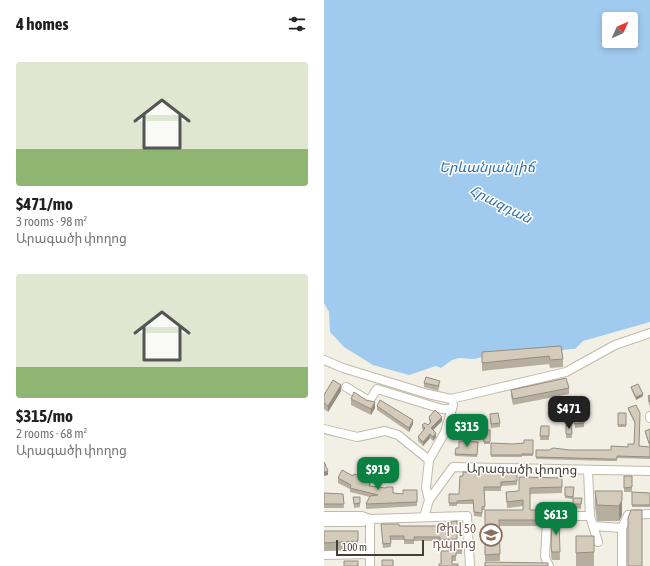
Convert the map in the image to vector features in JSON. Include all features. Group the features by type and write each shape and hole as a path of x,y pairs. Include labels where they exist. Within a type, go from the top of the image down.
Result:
{"street":[{"path":"324,360 342,368 428,394 451,399 566,372 615,345 650,333"},
{"path":"346,387 369,401 377,388 442,408 452,409"},
{"path":"429,500 426,488 429,460 445,432 452,409 451,399"},
{"path":"324,429 357,437 385,431 398,435 429,460"},
{"name":"Արագածի փողոց","path":"424,517 429,500 453,467 650,471"},
{"path":"588,470 590,516 598,542"},
{"path":"622,566 622,528 628,515 650,514"},
{"path":"324,516 362,516 370,518 465,516 468,518 470,566"},
{"path":"549,566 545,557 547,521 563,516 590,516"},
{"path":"324,522 362,522 370,518"},
{"path":"370,518 370,566"},
{"path":"593,526 622,528"},
{"path":"324,555 370,554"}],"water":[{"name":"Երևանյան լիճ","path":"324,0 650,0 650,322 583,341 575,349 554,352 496,354 474,359 459,358 452,360 441,368 436,366 409,375 373,365 344,347 330,332 329,312 324,303"}],"building":[{"path":"561,346 563,359 550,360 549,356 482,363 482,352"},
{"path":"426,377 440,381 438,386 424,383"},
{"path":"566,378 569,388 513,399 511,390"},
{"path":"333,380 341,385 328,406 324,403 324,395"},
{"path":"638,384 643,394 636,397 631,387"},
{"path":"354,392 366,400 375,402 371,409 351,399"},
{"path":"380,400 413,420 409,428 377,406"},
{"path":"636,405 640,413 639,446 650,447 650,457 617,456 617,459 609,459 536,457 536,450 549,450 553,448 570,450 611,450 611,446 628,447 628,444 634,444 635,422 628,408"},
{"path":"435,410 442,417 431,428 436,433 433,437 430,434 423,442 418,437 425,428 422,425 425,423 428,425 431,422 429,417"},
{"path":"498,413 500,423 491,424 490,414"},
{"path":"618,413 626,413 626,425 618,425"},
{"path":"583,414 584,423 575,424 574,415"},
{"path":"566,425 571,425 572,434 566,434"},
{"path":"541,426 549,426 549,436 540,436"},
{"path":"650,429 650,446 645,431"},
{"path":"483,430 490,430 490,442 484,442"},
{"path":"524,440 533,440 533,454 491,455 491,443 524,443"},
{"path":"459,441 478,442 477,455 455,454 456,448 459,448"},
{"path":"324,462 328,471 324,472"},
{"path":"342,470 353,476 354,474 371,479 369,486 386,488 393,487 393,493 403,494 403,490 417,490 417,502 366,504 370,496 378,495 350,488 351,485 338,478"},
{"path":"463,472 517,473 517,481 501,482 501,487 484,487 485,506 482,507 482,513 474,512 473,500 449,503 449,494 459,494 460,476 463,476"},
{"path":"624,476 632,476 632,487 624,488"},
{"path":"519,477 562,478 562,487 530,488 530,510 545,510 542,514 541,520 499,520 500,554 485,555 485,510 523,510 523,500 507,502 506,492 519,491"},
{"path":"565,487 574,487 573,497 565,496"},
{"path":"595,491 622,491 622,500 619,506 597,505"},
{"path":"632,492 650,493 650,505 632,505"},
{"path":"324,493 343,494 344,504 324,504"},
{"path":"353,497 360,497 360,503 354,504"},
{"path":"573,498 582,498 581,504 573,504"},
{"path":"631,510 642,510 642,566 628,566 628,518"},
{"path":"552,519 559,519 560,552 552,552 551,548"},
{"path":"457,521 457,539 440,540 440,537 414,537 414,540 404,540 404,536 390,536 391,543 383,544 381,524 399,524 399,526 452,526 451,522"},
{"path":"324,531 358,531 358,541 324,543"},
{"path":"576,536 594,536 594,552 576,553"},
{"path":"454,541 462,541 462,550 454,550"},
{"path":"441,551 456,551 456,556 452,556 452,564 458,564 458,566 439,566 439,564 441,564"},
{"path":"382,560 393,560 393,566 382,566"},
{"path":"344,561 358,561 358,566 344,566"},
{"path":"485,562 548,563 548,566 485,566"}],"place":[{"name":"Թիվ 50 դպրոց","path":"491,535"}],"water label":[{"name":"Հրազդան","path":"501,204"}]}
